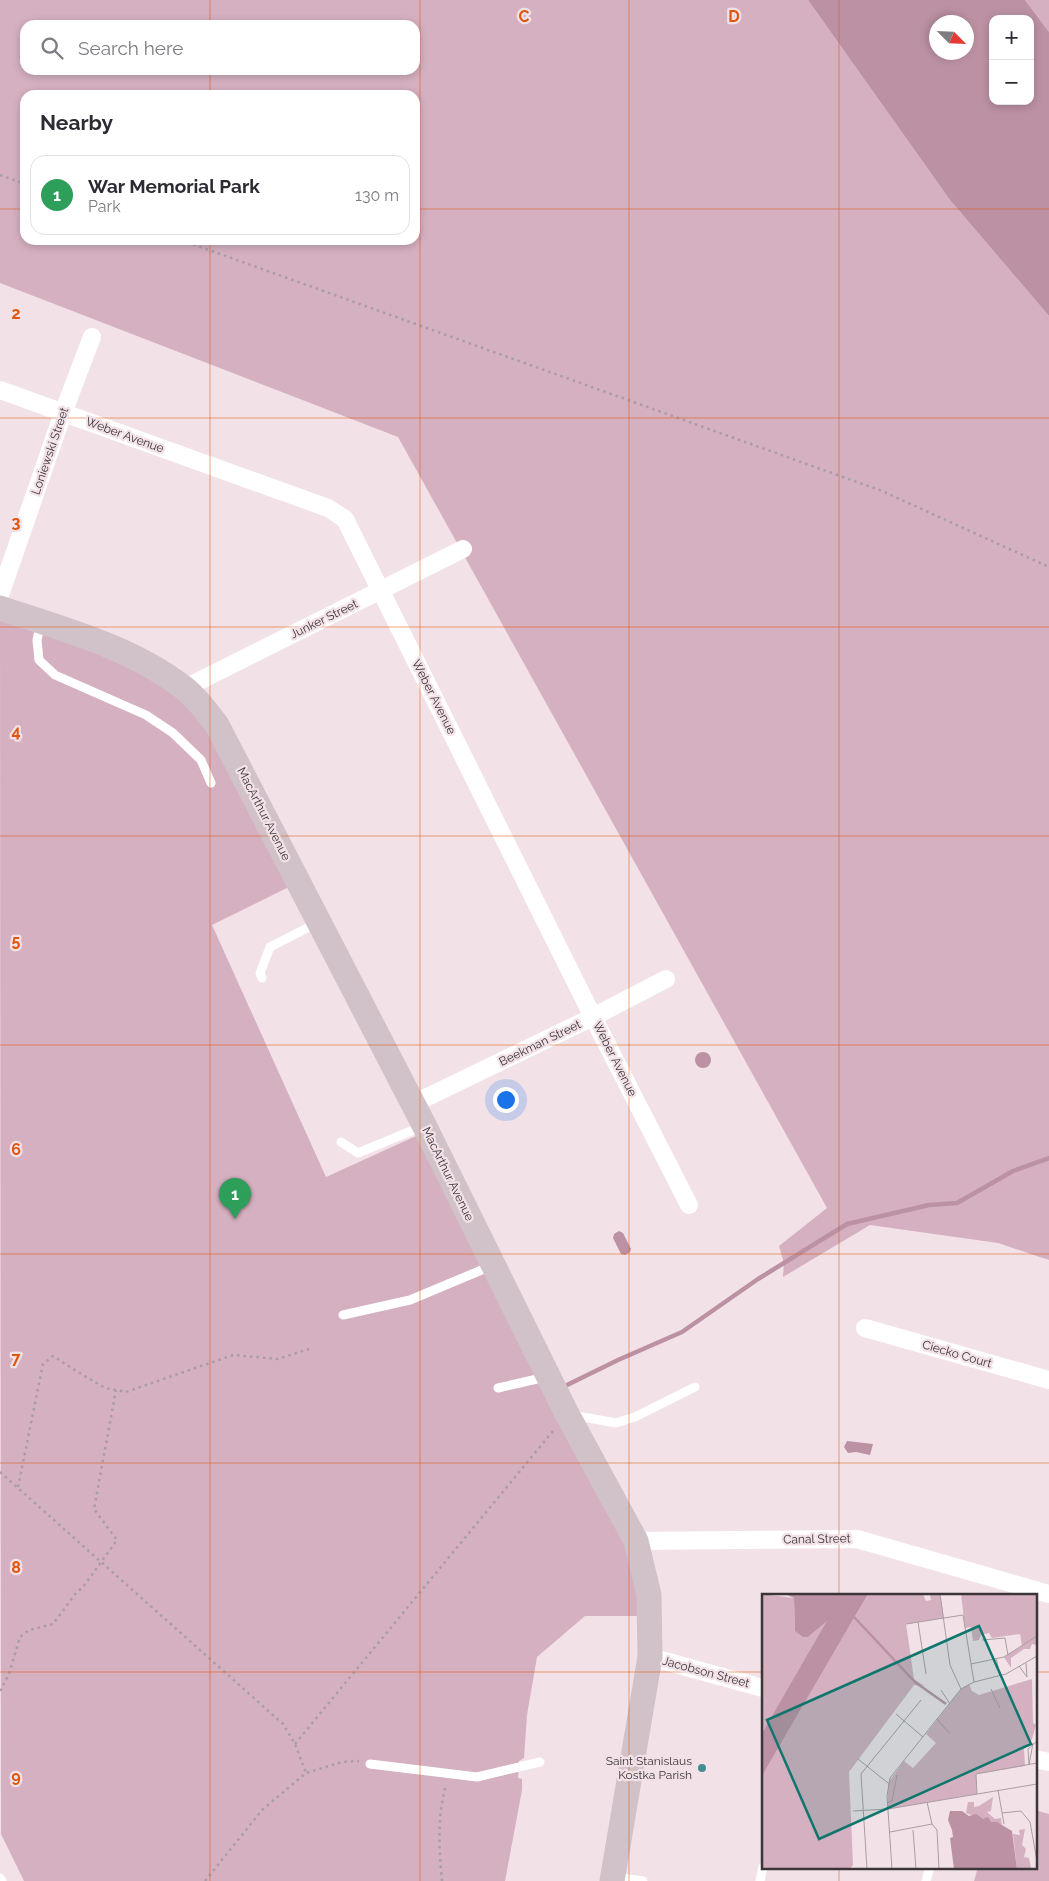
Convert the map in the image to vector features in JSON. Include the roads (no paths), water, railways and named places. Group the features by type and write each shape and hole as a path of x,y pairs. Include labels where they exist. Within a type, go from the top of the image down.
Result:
{"street":[{"name":"Loniewski Street","path":"0,594 63,413 92,337"},
{"name":"Weber Avenue","path":"0,390 328,508 346,519 593,1017 690,1205"},
{"name":"Junker Street","path":"184,688 463,549"},
{"name":"MacArthur Avenue","path":"0,608 89,638 142,661 184,688 217,725 419,1115 567,1414 636,1541 650,1595 650,1657 612,1879"},
{"name":"Beekman Street","path":"419,1115 593,1017 666,979"},
{"name":"Ciecko Court","path":"865,1328 1049,1380"},
{"name":"Canal Street","path":"636,1541 857,1538 1049,1594"},
{"name":"Jacobson Street","path":"650,1657 762,1688"},
{"path":"1036,1759 1049,1762"}],"lane":[{"path":"40,622 37,640 39,660 55,675 146,715 173,733 201,760 211,783"},
{"path":"262,978 260,973 270,947 320,921"},
{"path":"341,1142 358,1153 419,1115"},
{"path":"343,1315 410,1300 493,1265"},
{"path":"498,1388 549,1377"},
{"path":"567,1414 616,1423 635,1417 695,1388"},
{"path":"370,1764 476,1777 540,1762"},
{"path":"760,1881 763,1868"},
{"path":"926,1881 930,1868"},
{"path":"612,1879 643,1881"}],"waterway":[{"path":"563,1387 682,1332 758,1279 847,1224 929,1205 957,1203 1013,1171 1049,1158"}],"place":[{"name":"War Memorial Park","path":"235,1219"},
{"name":"Saint Stanislaus Kostka Parish","path":"702,1768"}]}
